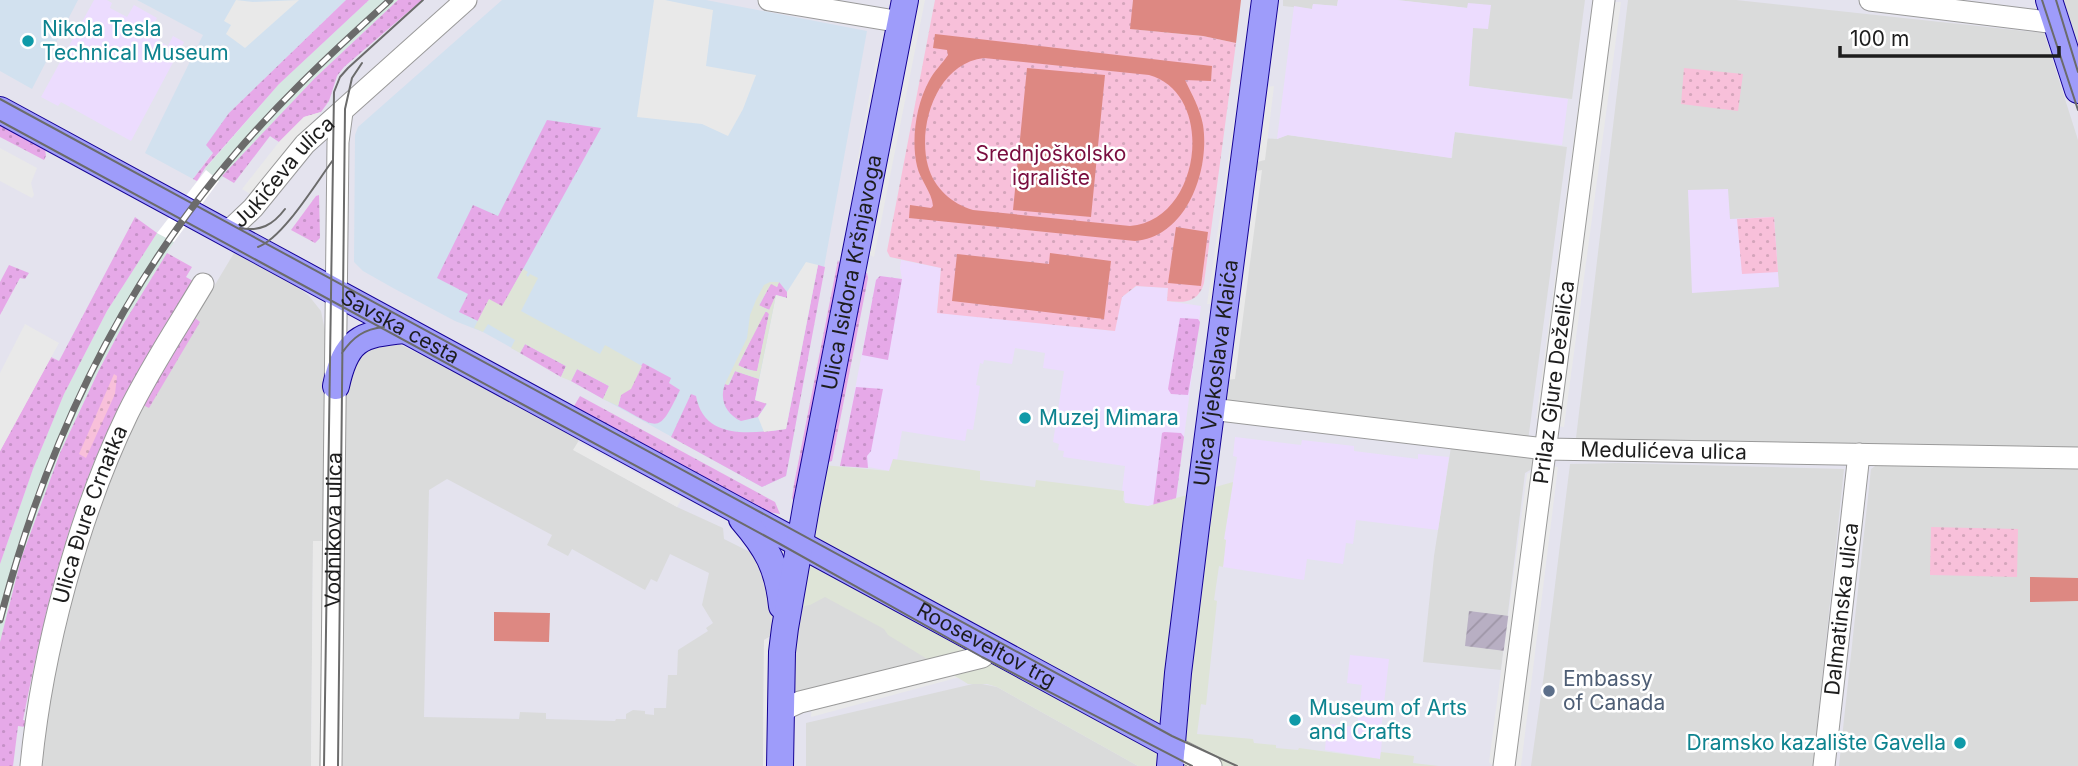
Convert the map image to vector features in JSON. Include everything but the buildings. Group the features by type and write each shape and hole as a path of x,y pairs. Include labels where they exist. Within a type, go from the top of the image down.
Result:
{"main road":[{"name":"Ulica Vjekoslava Klaića","path":"1171,756 1178,673 1265,0"},
{"name":"Ulica Isidora Kršnjavoga","path":"785,628 903,11"},
{"path":"2052,11 2078,90"},
{"name":"Savska cesta","path":"0,110 799,545"},
{"path":"336,386 342,360 353,343 368,335 405,330"},
{"path":"733,509 763,544 775,568 785,628 780,766"},
{"name":"Rooseveltov trg","path":"799,545 992,649 1171,756"}],"street":[{"name":"Jukićeva ulica","path":"223,232 245,216 299,150 466,0"},
{"path":"769,0 903,11"},
{"name":"Prilaz Gjure Deželića","path":"1504,766 1604,0"},
{"path":"1870,0 2052,11"},
{"name":"Jukićeva ulica","path":"337,293 339,134 342,112"},
{"name":"Ulica Đure Crnatka","path":"31,766 42,685 74,555 128,413 204,284"},
{"name":"Vodnikova ulica","path":"331,766 337,293"},
{"name":"Medulićeva ulica","path":"1211,408 1545,449 2078,458"},
{"name":"Dalmatinska ulica","path":"1824,766 1859,454"},
{"path":"781,714 800,702 982,657 992,649"},
{"path":"1171,756 1211,766"}],"shaded area":[{"name":"Nikola Tesla Technical Museum","path":"0,0 78,0 32,89 0,71"},
{"path":"94,0 107,0 112,3 110,8 127,17 134,5 157,18 151,30 161,36 159,41 168,46 173,36 184,42 131,141 61,102 58,106 41,97"},
{"path":"137,0 346,0 229,113 213,152 193,179 145,153 203,35"},
{"path":"236,0 299,0 245,48 226,34 231,25 224,21"},
{"path":"346,0 369,0 279,84 205,168 197,181 193,179 213,153 206,145 229,113"},
{"path":"369,0 398,0 315,78 219,181 205,169 279,84"},
{"path":"398,0 422,0 344,67 337,76 329,101 321,112 304,117 279,142 270,136 234,183 222,176 315,78"},
{"path":"502,0 706,0 867,31 786,476 762,487 483,332 455,321 393,288 363,271 354,262 355,135 358,127"},
{"path":"654,0 713,10 706,66 756,75 743,109 728,136 702,124 637,117"},
{"path":"914,0 925,0 874,257 866,253"},
{"path":"1283,0 1338,0 1337,6 1313,4 1312,9 1283,6"},
{"path":"1338,0 1397,0 1467,8 1468,3 1491,5 1488,29 1473,28 1469,86 1568,99 1562,145 1455,132 1451,158 1288,135 1277,139 1294,6 1312,9 1313,4 1337,6"},
{"path":"1397,0 1585,0 1572,99 1468,86 1473,28 1468,3 1468,8"},
{"path":"1628,0 1736,0 2044,33 2078,140 2078,450 1656,440 1579,441 1576,438"},
{"path":"2061,0 2078,0 2078,52"},
{"path":"1600,1 1545,414 1536,419 1592,5"},
{"path":"1613,2 1621,2 1564,427 1556,426"},
{"path":"876,60 881,61 856,191 852,190"},
{"path":"1274,86 1265,160 1257,162 1265,87"},
{"path":"321,112 252,195 242,189 279,142 304,117"},
{"path":"547,120 601,128 502,307 489,300 478,321 459,312 468,294 437,278 473,205 498,216"},
{"path":"1234,120 1239,121 1213,304 1207,304"},
{"path":"0,125 45,149 44,160 0,137"},
{"path":"1454,132 1567,147 1528,441 1222,407 1260,138 1277,139 1287,135 1452,158"},
{"path":"0,148 37,168 31,183 34,195 32,198 0,181"},
{"path":"1262,170 1235,379 1227,380 1256,171"},
{"path":"1728,189 1730,219 1774,217 1779,287 1692,293 1688,190"},
{"path":"319,195 320,238 315,243 291,230"},
{"path":"135,217 157,233 107,311 64,394 33,469 0,564 0,451 51,357 59,361"},
{"path":"157,233 174,242 124,323 60,453 21,559 0,642 0,564 33,469 64,394 107,311"},
{"path":"167,253 192,267 186,277 193,281 130,388 95,460 69,532 48,607 23,720 28,721 25,727 18,726 13,766 0,766 0,642 21,559 60,453 99,370"},
{"path":"234,253 295,285 309,296 321,311 325,331 324,541 313,541 311,766 41,766 51,683 72,590 97,515 134,420"},
{"path":"838,260 842,269 795,504 792,498 794,484"},
{"path":"901,260 941,268 937,312 1114,331 1122,297 1137,286 1168,288 1167,301 1201,306 1175,506 1125,503 1122,491 1125,466 1063,457 1064,451 1058,450 1059,444 1053,442 1064,371 1043,368 1045,353 1015,348 1012,364 984,360 983,364 980,363 976,385 980,386 973,430 967,429 965,441 902,431 897,460 893,460 890,471 841,462 876,280 880,276 902,279"},
{"path":"806,262 818,265 786,429 764,432 758,417 767,404 755,400 776,295 787,298 787,292"},
{"path":"9,265 29,273 25,279 20,278 0,315 0,282"},
{"path":"818,265 825,267 786,476 762,487 671,437 691,394 696,396 701,411 709,421 719,427 745,432 786,429"},
{"path":"523,269 528,272 528,277 530,274 538,278 521,311 600,354 605,345 642,366 631,389 621,395 618,406 603,399 609,386 577,369 571,381 561,377 566,366 525,344 520,353 511,348 515,340 488,324 483,332 474,328 489,299 502,306"},
{"path":"864,272 868,278 832,461 826,463"},
{"path":"880,276 902,279 888,360 862,355 876,280"},
{"path":"779,282 787,292 787,298 776,295 770,310 759,306 771,283 777,287"},
{"path":"779,282 777,287 771,284 759,305 769,310 776,295 759,379 735,371 728,385 725,384 747,338 750,315 764,285","holes":["766,311 769,314 757,371 748,370 738,365"]},
{"path":"764,312 769,314 757,372 738,366"},
{"path":"194,317 200,322 149,408 143,405"},
{"path":"1180,318 1198,319 1200,322 1188,395 1171,394 1168,389"},
{"path":"25,324 59,343 0,451 0,373"},
{"path":"397,343 483,386 579,440 574,450 677,507 723,528 724,539 752,553 773,577 773,635 764,640 763,766 342,766 346,385 359,350","holes":["447,479 552,535 547,545 568,556 572,549 645,590 651,579 657,582 670,554 709,573 702,605 713,623 706,628 708,631 678,650 677,675 668,675 666,708 654,708 654,715 633,710 626,714 626,719 615,721 546,719 546,713 520,712 519,719 424,717 429,490"]},
{"path":"525,344 566,366 561,377 520,353"},
{"path":"643,363 671,378 669,383 680,390 667,415 656,424 642,420 618,406 621,395"},
{"path":"577,369 609,386 603,399 571,381"},
{"path":"735,371 759,379 755,400 767,403 758,417 741,421 731,415 725,406 723,390 725,384 729,385"},
{"path":"856,387 883,389 871,451 867,456 868,468 840,466"},
{"path":"580,396 775,502 780,514 768,512 574,406"},
{"path":"1162,433 1181,433 1184,437 1175,506 1153,507"},
{"path":"1235,437 1301,445 1302,440 1354,446 1354,451 1418,459 1418,454 1449,457 1438,530 1356,520 1353,544 1346,543 1343,564 1307,559 1304,580 1223,567 1224,540 1237,457 1233,456"},
{"path":"578,442 682,498 677,507 573,450"},
{"path":"1451,447 1534,458 1537,466 1525,473 1501,670 1423,662 1434,556"},
{"path":"893,459 980,471 980,480 1035,487 1036,480 1124,491 1125,503 1148,506 1233,482 1224,539 1223,567 1219,566 1214,600 1217,601 1206,705 1201,704 1197,734 1253,739 1254,743 1276,745 1276,748 1299,748 1380,759 1381,752 1414,756 1413,763 1439,766 1138,766 997,687 968,684 888,635 884,629 825,597 810,605 793,608 823,465 889,471"},
{"path":"1570,464 1844,469 1813,766 1531,766"},
{"path":"1878,464 2078,468 2078,766 1839,766 1871,469"},
{"path":"1550,466 1558,467 1521,766 1513,766"},
{"path":"1536,469 1497,766 1493,766 1489,762 1527,474"},
{"path":"313,541 324,541 322,766 311,766"},
{"path":"804,575 952,654 796,694 791,685"},
{"path":"1469,611 1517,617 1513,652 1465,646"},
{"path":"773,635 771,766 763,766 764,640"},
{"path":"1350,655 1389,659 1380,759 1325,750 1327,724 1357,727 1362,685 1347,683"},
{"path":"961,668 960,677 811,717 812,706"},
{"path":"977,683 997,687 1138,766 806,766 806,723"}],"green space":[{"name":"Srednjoškolsko igralište","path":"935,0 1133,0 1131,29 1203,36 1236,43 1204,283 1198,295 1185,301 1167,301 1168,288 1136,286 1122,297 1115,331 937,313 941,268 890,257 887,251"},
{"path":"1133,0 1241,0 1236,43 1203,36 1130,29"},
{"path":"935,34 1212,66 1211,81 1185,80 1200,113 1204,143 1203,162 1191,198 1169,228 1153,237 1135,241 909,218 910,205 933,206 915,156 915,134 925,90 933,74 948,55 947,50 933,48","holes":["984,58 1149,75 1171,87 1185,106 1192,130 1192,156 1185,181 1172,203 1154,219 1130,226 973,210 958,204 945,194 931,174 925,150 928,116 943,84 954,71 968,62"]},
{"path":"1027,68 1105,75 1091,217 1013,210"},
{"path":"1684,68 1743,74 1738,111 1681,104"},
{"path":"1774,217 1778,272 1742,274 1737,219"},
{"path":"1176,227 1208,232 1201,286 1168,283"},
{"path":"1050,253 1111,261 1104,319 952,301 957,254 1049,264"},
{"path":"114,374 117,376 115,394 86,458 79,454"},
{"path":"1931,527 2018,529 2017,577 1930,575"},
{"path":"2030,577 2078,578 2078,601 2030,602"},
{"path":"494,612 550,613 549,642 494,641"}],"pier":[{"path":"206,170 219,181 174,242 157,233"}],"tram line":[{"path":"324,766 334,92 340,77 348,68 423,0"},
{"path":"2042,0 2078,110"},
{"path":"2056,0 2078,72"},
{"path":"338,766 345,109 352,78 362,63"},
{"path":"0,99 1172,736 1237,766"},
{"path":"0,121 780,544 982,657 1192,766"},
{"path":"258,247 268,242 288,222 333,160"},
{"path":"240,228 266,226 285,209"},
{"path":"342,353 350,342 360,335 384,327"}],"railway":[{"path":"0,620 17,560 59,443 112,332 143,279 178,227 236,153 300,85 390,0"}],"place":[{"name":"Nikola Tesla Technical Museum","path":"28,41"},
{"name":"Muzej Mimara","path":"1025,418"},
{"name":"Embassy of Canada","path":"1549,691"},
{"name":"Museum of Arts and Crafts","path":"1295,720"},
{"name":"Dramsko kazalište Gavella","path":"1960,743"}]}
